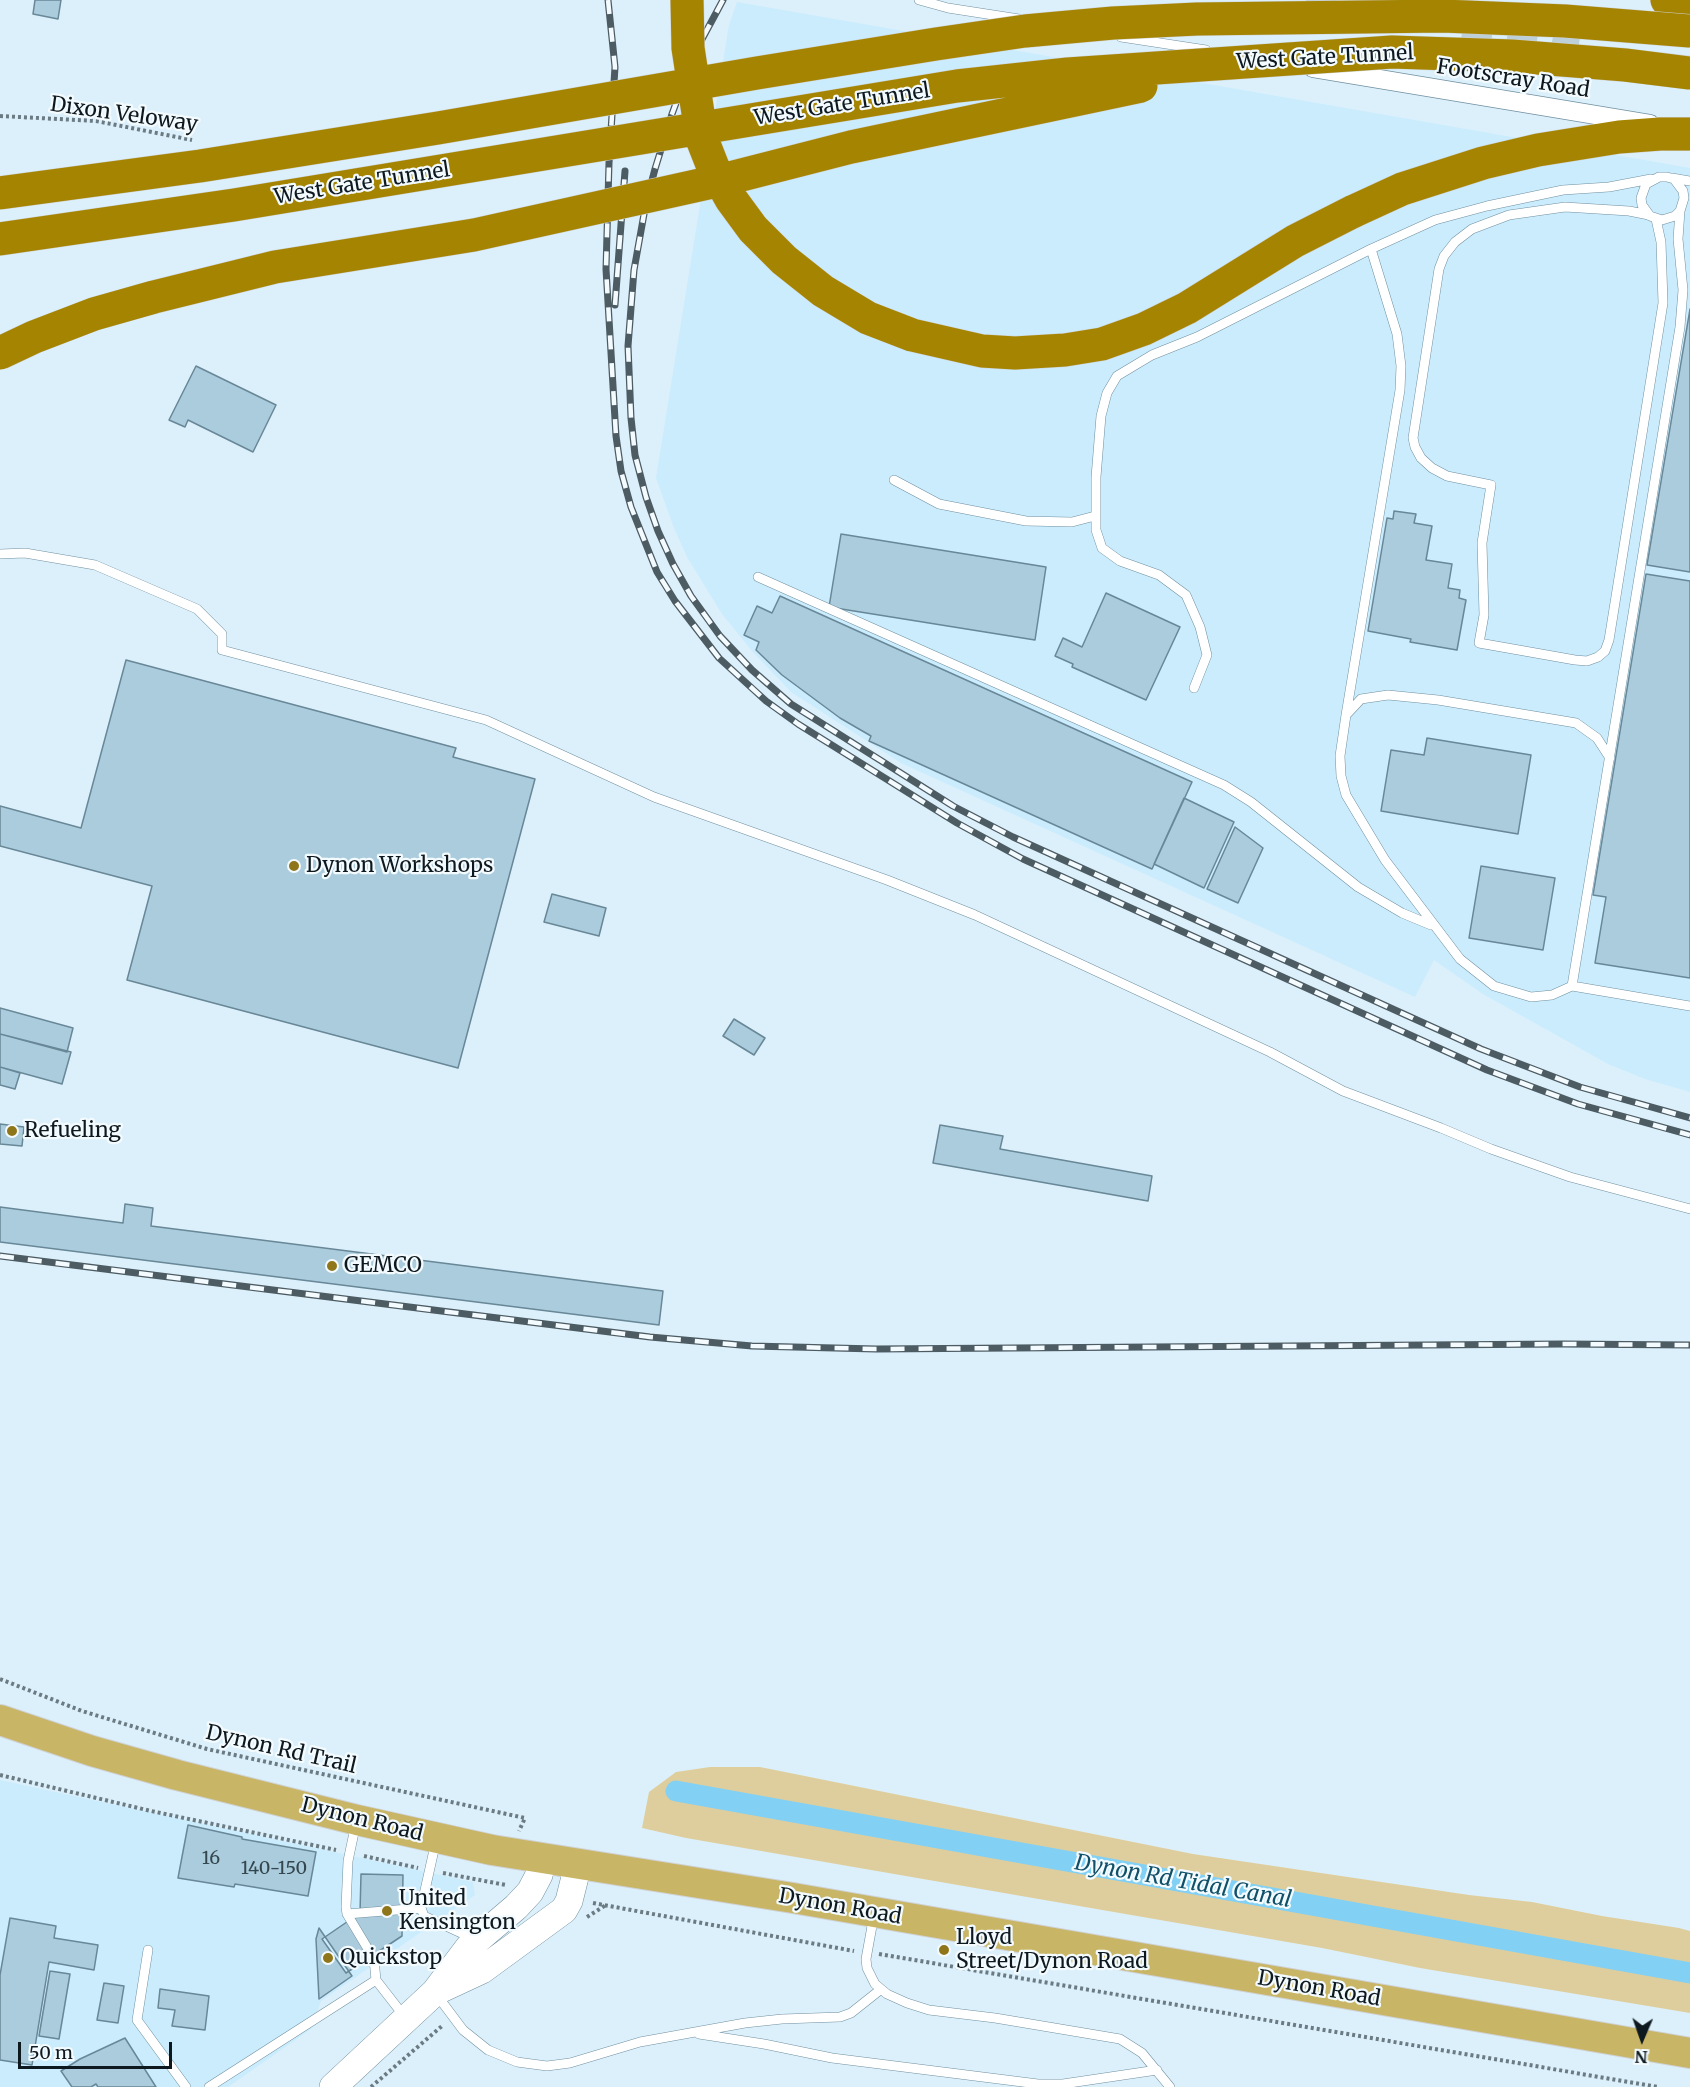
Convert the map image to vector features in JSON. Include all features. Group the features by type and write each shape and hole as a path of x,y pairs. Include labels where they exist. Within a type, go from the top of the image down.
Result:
{"highway":[{"path":"687,0 688,48 702,139 722,183 753,229 784,260 823,291 868,318 912,335 982,351 1015,353 1065,350 1102,344 1144,329 1187,308 1294,241 1402,189 1538,150 1619,137 1690,132"},
{"path":"1667,0 1690,6"},
{"name":"West Gate Tunnel","path":"0,193 200,166 427,130 757,73 1025,31 1113,23 1197,19 1443,16 1565,21 1690,31"},
{"name":"West Gate Tunnel","path":"0,239 234,205 957,86 1068,74 1392,52 1488,55 1625,64 1690,73"},
{"path":"0,353 33,337 94,314 275,267 474,235 722,180 851,147 1061,102 1294,58"}],"main road":[{"name":"Dynon Road","path":"0,1720 177,1775 357,1820 507,1852 875,1912 1690,2053"}],"street":[{"name":"Footscray Road","path":"1217,52 1690,132"},
{"path":"333,2087 435,1992 469,1947 530,1892 539,1875 543,1858"},
{"path":"435,1992 482,1970 564,1910 569,1901 578,1864"}],"lane":[{"path":"919,0 948,8 1102,34"},
{"path":"1113,35 1217,52"},
{"path":"1572,986 1680,327 1683,290 1678,238 1684,198 1683,191 1674,179 1667,177"},
{"path":"1194,688 1207,655 1200,627 1186,595 1159,575 1120,561 1102,548 1096,530 1101,416 1107,393 1117,376 1152,355 1197,337 1371,249 1435,220 1563,190 1609,188 1667,177 1690,182"},
{"path":"1652,179 1646,184 1641,198 1642,205 1653,217 1661,242 1663,303 1613,616 1605,651 1598,657 1587,661 1479,643 1484,615 1482,543 1491,485 1447,476 1432,468 1421,458 1413,438 1439,269 1444,256 1455,242 1472,229 1509,214 1565,207 1629,211 1653,217 1669,219 1684,209"},
{"path":"1371,249 1397,334 1401,366 1400,390 1340,756 1341,776 1346,795 1385,860 1433,926 1460,959 1494,986 1530,997 1552,995 1572,986 1690,1006"},
{"path":"894,480 939,504 1026,521 1072,522 1095,516"},
{"path":"0,554 25,553 95,565 197,609 222,634 222,650 486,720 654,797 887,880 975,915 1270,1052 1343,1091 1570,1178 1690,1209"},
{"path":"758,577 1224,785 1251,802 1358,887 1402,913 1433,926"},
{"path":"1346,715 1361,699 1388,695 1438,700 1576,723 1597,738 1610,758"},
{"path":"357,1820 350,1853 346,1907 374,1959 376,1980 406,2018"},
{"path":"437,1838 422,1908 424,1916 477,1940"},
{"path":"348,1914 422,1908"},
{"path":"875,1912 866,1959 868,1973 880,1990 895,1999 928,2010 995,2018 1120,2039 1142,2053 1170,2087"},
{"path":"148,1950 137,2020 186,2087"},
{"path":"209,2087 376,1980"},
{"path":"435,1992 455,2020 479,2044 506,2059 547,2066 570,2062 640,2042 691,2032 764,2020 840,2017 851,2013 880,1990"},
{"path":"691,2032 832,2058 1038,2084 1063,2084 1157,2070"}],"path":[{"name":"Dixon Veloway","path":"0,116 96,121 196,140"},
{"name":"Dynon Rd Trail","path":"0,1679 82,1711 207,1749 525,1818 507,1852"},
{"path":"0,1775 150,1811 492,1882"},
{"path":"607,1904 835,1948 1658,2087"},
{"path":"371,2087 429,2038"}],"shaded area":[{"path":"737,2 1690,168 1690,1092 1645,1079 1608,1064 1483,994 1434,960 1415,997 901,763 791,692 752,651 722,614 687,557 656,478 729,25"},
{"path":"710,1767 760,1767 1193,1854 1469,1895 1532,1902 1679,1928 1690,1931 1690,2013 1420,1968 1322,1948 686,1838 642,1828 649,1792 676,1772"},
{"path":"0,1780 473,1882 475,1895 321,2001 311,2029 228,2087 0,2087"}],"building":[{"path":"35,0 61,0 58,19 33,14"},
{"path":"1690,309 1690,572 1647,565"},
{"path":"196,366 276,405 253,452 188,420 185,427 169,420"},
{"path":"1394,511 1416,514 1414,523 1432,526 1426,560 1452,564 1448,588 1460,590 1459,598 1466,600 1457,650 1410,642 1411,639 1368,631 1387,518 1393,519"},
{"path":"841,534 1046,567 1035,640 829,607"},
{"path":"1646,574 1690,581 1690,978 1595,963 1606,897 1593,895"},
{"path":"1106,593 1180,627 1146,700 1072,667 1073,664 1055,656 1063,638 1082,647"},
{"path":"780,596 1192,782 1152,869 869,741 871,736 840,718 782,675 756,650 759,642 744,635 757,606 772,613"},
{"name":"Dynon Workshops","path":"126,660 456,748 453,757 535,779 458,1068 127,980 152,886 0,846 0,806 81,828"},
{"path":"1427,738 1531,755 1518,834 1381,811 1391,750 1424,755"},
{"path":"1184,798 1234,822 1204,888 1154,864"},
{"path":"1235,827 1263,848 1238,903 1207,889"},
{"path":"1481,866 1555,878 1543,950 1469,938"},
{"path":"552,894 606,908 599,936 544,922"},
{"path":"0,1008 73,1028 67,1052 0,1034"},
{"path":"734,1019 765,1038 754,1055 723,1036"},
{"path":"0,1034 71,1052 62,1084 0,1067"},
{"path":"0,1067 20,1073 15,1089 0,1085"},
{"name":"Refueling","path":"0,1124 24,1127 22,1146 0,1144"},
{"path":"940,1125 1003,1136 1000,1149 1152,1176 1148,1201 933,1163"},
{"name":"GEMCO","path":"125,1204 153,1208 151,1226 663,1291 659,1325 0,1242 0,1207 123,1223"},
{"path":"188,1825 242,1837 242,1839 316,1852 308,1896 235,1884 234,1887 178,1878"},
{"path":"361,1874 403,1875 402,1936 346,1973 322,1939 360,1913"},
{"path":"10,1918 56,1926 54,1938 98,1945 94,1970 49,1962 32,2065 0,2060 0,1975"},
{"name":"Quickstop","path":"319,1928 352,1976 319,1999 316,1939"},
{"path":"50,1971 70,1974 59,2039 39,2036"},
{"path":"104,1983 124,1986 118,2023 97,2020"},
{"path":"160,1989 209,1996 205,2030 172,2026 175,2010 158,2008"},
{"path":"125,2038 156,2087 98,2087 96,2084 91,2087 72,2087 61,2071 80,2059"}],"waterway":[{"name":"Dynon Rd Tidal Canal","path":"676,1791 1690,1973"}],"tunnel":[{"path":"1306,0 1350,8"},
{"path":"1463,28 1578,49"}],"railway":[{"path":"608,0 615,67 606,269 616,436 621,471 631,507 657,572 675,601 719,658 766,701 798,724 957,823 1023,859 1487,1070 1578,1104 1690,1135"},
{"path":"723,0 694,54 655,169 646,203 634,270 628,346 635,455 646,497 673,564 691,596 720,636 752,670 791,704 953,806 1013,837 1481,1049 1580,1087 1690,1118"},
{"path":"615,305 625,171"},
{"path":"0,1256 650,1337 752,1346 876,1349 1690,1345"}],"place":[{"name":"Dynon Workshops","path":"294,866"},
{"name":"Refueling","path":"12,1131"},
{"name":"GEMCO","path":"332,1266"},
{"name":"United Kensington","path":"387,1911"},
{"name":"Lloyd Street/Dynon Road","path":"944,1950"},
{"name":"Quickstop","path":"328,1958"}]}
